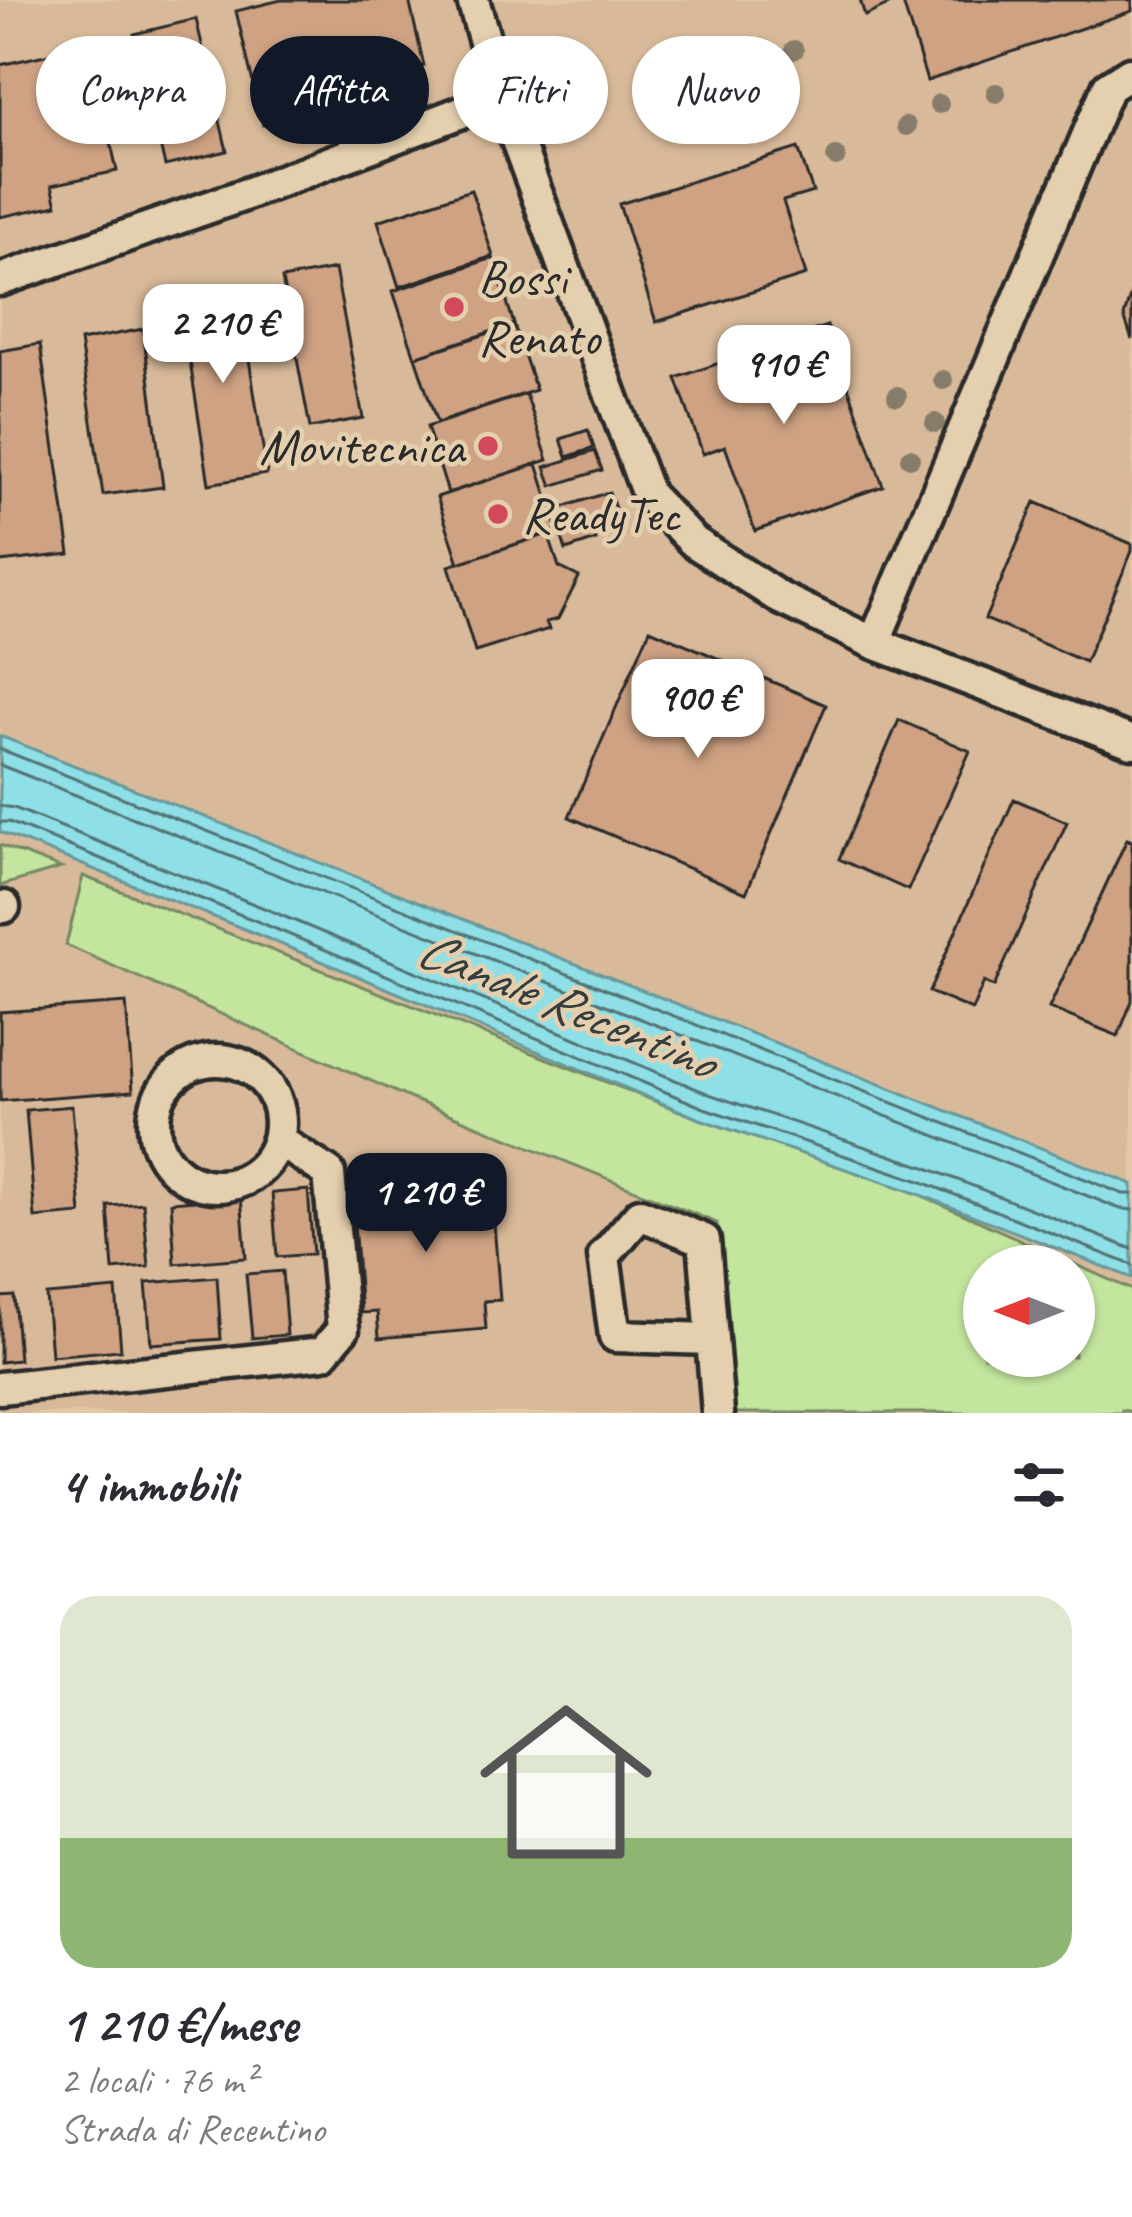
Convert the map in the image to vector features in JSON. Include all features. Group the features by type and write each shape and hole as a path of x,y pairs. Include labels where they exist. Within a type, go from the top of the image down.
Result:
{"street":[{"path":"473,0 483,36"},
{"path":"874,643 1108,87 1130,73"},
{"path":"0,280 453,115"},
{"path":"517,144 648,495 694,542 780,598 874,643 1132,742"},
{"path":"231,1060 250,1068 277,1100 278,1140 270,1160 255,1175 214,1187 176,1172 162,1155 154,1135 154,1114 160,1094 190,1065 231,1060"},
{"path":"0,1388 323,1353 343,1329 329,1173 278,1140"},
{"path":"712,1340 615,1336 604,1256 640,1214 704,1240 718,1413"}],"shaded area":[{"path":"0,0 1132,0 1132,1413 0,1413"}],"green space":[{"path":"0,845 61,868 0,886"},
{"path":"83,876 700,1119 916,1193 1032,1245 963,1245 963,1377 1095,1377 1095,1273 1132,1290 1132,1412 731,1413 717,1223 412,1099 66,945"}],"water":[{"name":"Canale Recentino","path":"0,736 1132,1184 1132,1278 1095,1263 1095,1245 1048,1245 916,1193 700,1119 0,832"}],"building":[{"path":"281,0 409,0 417,36 250,36 250,70 236,11"},
{"path":"860,0 899,0 865,16"},
{"path":"902,0 1132,0 1132,11 927,81"},
{"path":"196,19 200,36 134,36"},
{"path":"36,57 36,144 111,144 117,171 52,185 57,205 0,217 0,65"},
{"path":"160,144 225,144 227,151 165,166"},
{"path":"798,148 813,192 783,201 806,275 656,322 619,204"},
{"path":"471,190 493,256 399,287 378,221"},
{"name":"Bossi Renato","path":"493,258 514,324 415,357 393,291"},
{"path":"335,269 363,418 310,428 282,279"},
{"path":"238,289 267,474 209,484 180,298"},
{"path":"1132,290 1132,340 1124,316"},
{"name":"Bossi Renato","path":"514,325 536,390 437,423 415,357"},
{"path":"827,326 883,486 755,531 725,446 703,454 676,378"},
{"path":"143,329 163,487 103,495 80,341"},
{"path":"40,344 70,554 0,562 0,351"},
{"name":"Movitecnica","path":"526,394 548,460 448,493 427,427"},
{"path":"588,430 594,448 567,457 561,439"},
{"path":"595,451 602,470 552,486 545,467"},
{"name":"ReadyTec","path":"537,464 558,530 459,563 437,497"},
{"path":"609,492 616,511 566,527 560,508"},
{"path":"1035,502 1132,544 1085,662 985,619"},
{"path":"590,522 596,540 566,550 560,532"},
{"path":"548,534 559,567 579,577 558,619 546,622 549,629 475,652 449,566"},
{"path":"650,629 826,705 746,893 569,817"},
{"path":"899,720 970,751 908,890 839,859"},
{"path":"1014,799 1067,822 994,987 984,982 972,1010 929,992"},
{"path":"1127,839 1132,841 1132,1001 1118,1036 1049,1008"},
{"path":"126,1003 133,1091 0,1101 0,1012"},
{"path":"72,1106 81,1214 35,1218 26,1110"},
{"path":"471,1171 473,1199 492,1198 500,1300 484,1301 486,1329 379,1338 377,1312 361,1313 353,1210 369,1208 367,1180"},
{"path":"308,1190 313,1254 277,1257 272,1193"},
{"path":"241,1196 246,1258 175,1264 171,1202"},
{"path":"143,1203 149,1267 113,1270 108,1206"},
{"path":"282,1271 287,1335 252,1338 246,1274"},
{"path":"217,1277 221,1339 151,1344 146,1283"},
{"path":"116,1289 121,1350 51,1356 46,1295"},
{"path":"14,1296 19,1360 0,1362 0,1297"}],"place":[{"name":"Bossi Renato","path":"454,307"},
{"name":"Movitecnica","path":"488,446"},
{"name":"ReadyTec","path":"498,514"}]}
